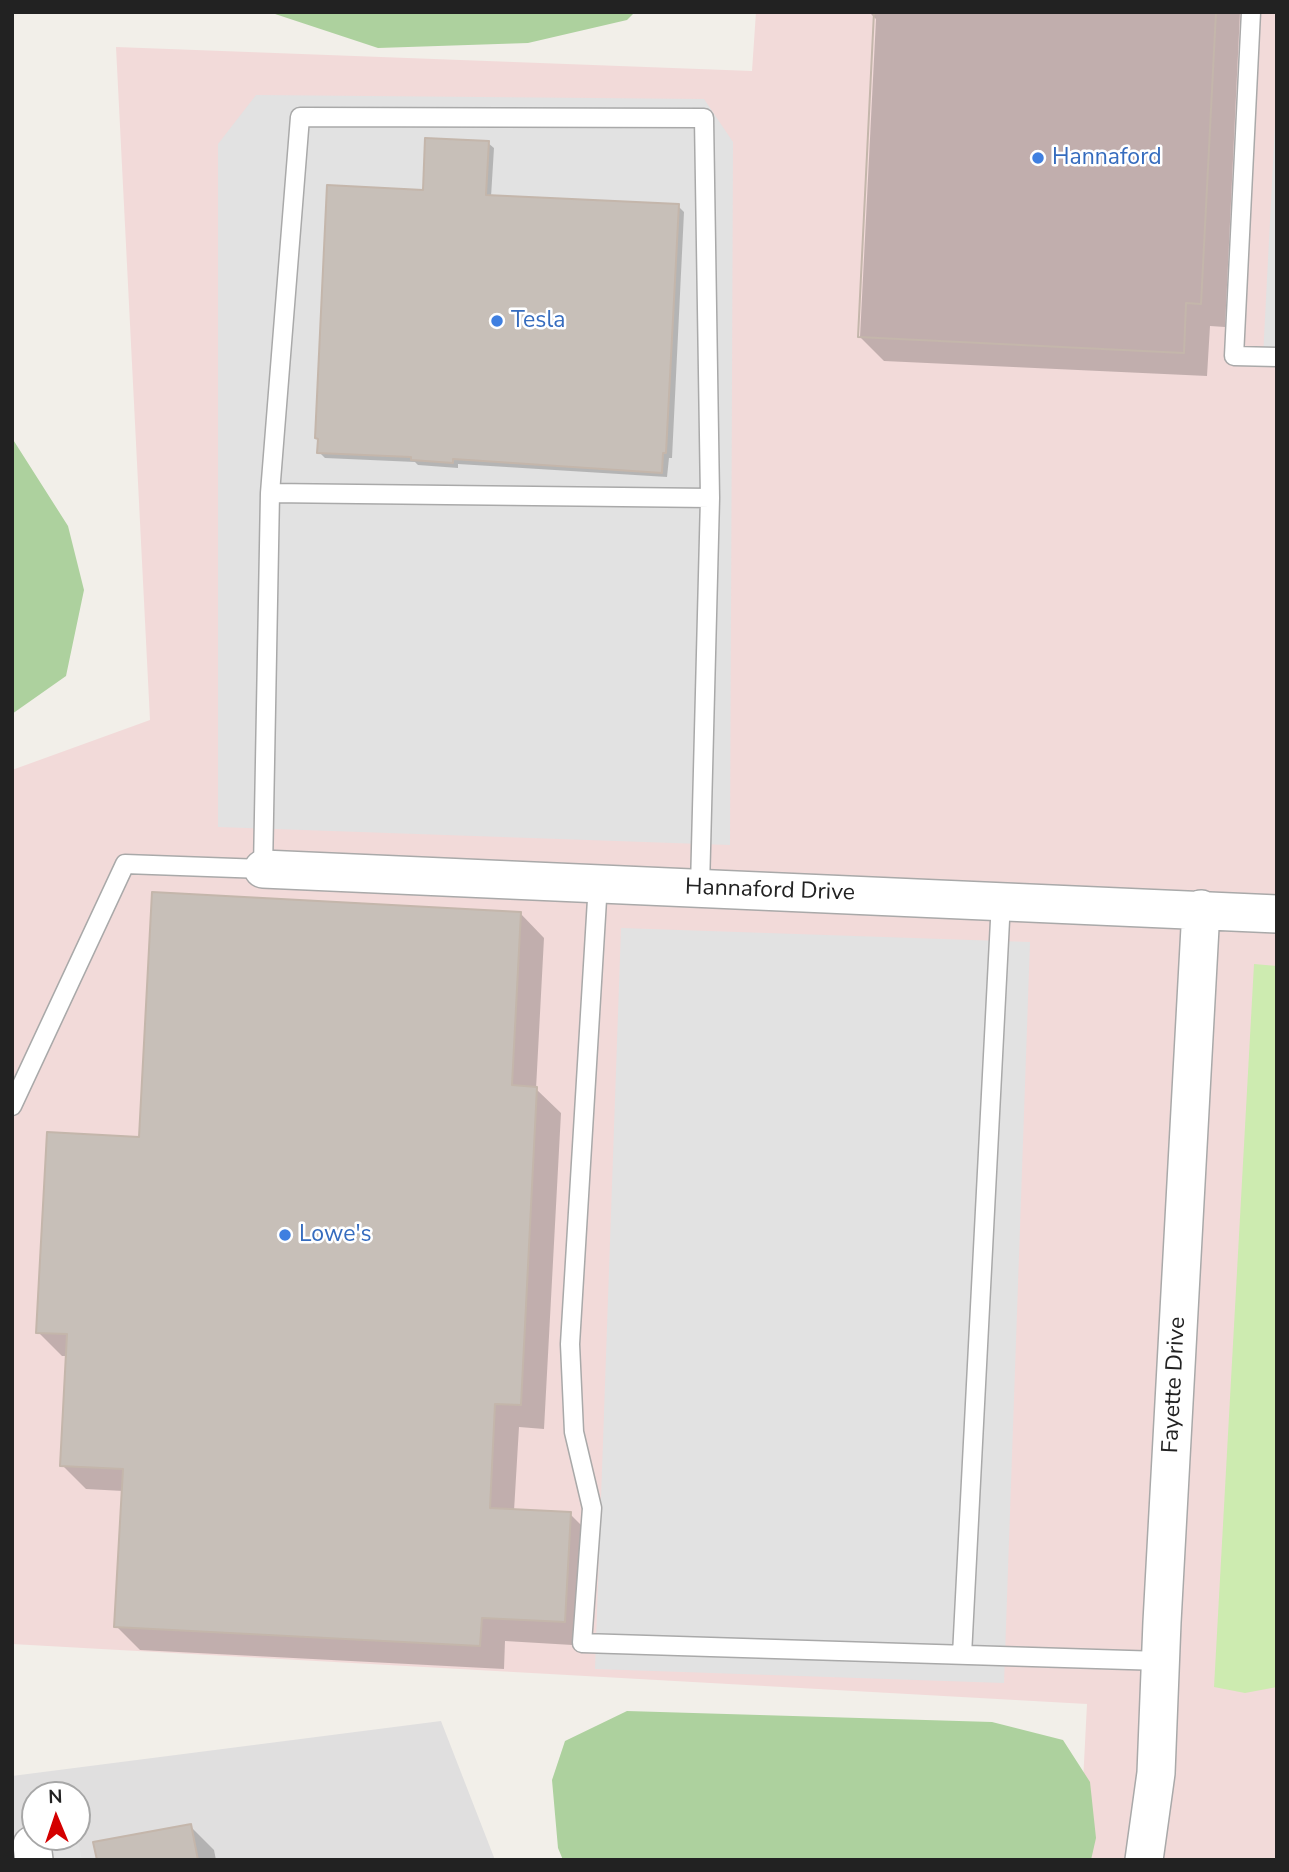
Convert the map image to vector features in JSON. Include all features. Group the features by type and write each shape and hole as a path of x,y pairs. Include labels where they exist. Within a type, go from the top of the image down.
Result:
{"street":[{"name":"Hannaford Drive","path":"263,869 1277,914"},
{"name":"Fayette Drive","path":"1144,1860 1156,1773 1201,909"}],"lane":[{"path":"1251,12 1234,356 1277,357"},
{"path":"12,1106 125,864 263,869 270,494 300,117 704,118 710,498 700,887"},
{"path":"270,494 710,498"},
{"path":"598,883 570,1344 574,1432 592,1507 582,1643 1161,1661"},
{"path":"961,1655 1001,901"}],"shaded area":[{"path":"756,12 1277,12 1277,1860 1079,1860 1087,1704 12,1644 12,770 150,720 116,47 752,71"},
{"path":"1277,85 1277,357 1263,357"},
{"path":"256,95 704,99 733,142 730,845 218,827 218,144"},
{"path":"621,928 1030,942 1004,1683 595,1669"},
{"path":"441,1721 495,1860 12,1860 12,1776"},
{"path":"52,1851 80,1851 82,1860 54,1860"}],"green space":[{"path":"269,12 635,12 627,20 528,43 378,48"},
{"path":"12,438 68,526 84,590 66,676 12,714"},
{"path":"1254,964 1277,966 1277,1687 1245,1693 1214,1687"},
{"path":"627,1711 992,1722 1063,1740 1090,1782 1096,1838 1091,1860 563,1860 558,1848 552,1780 565,1741"}],"building":[{"name":"Hannaford","path":"874,12 1216,12 1201,304 1186,303 1184,353 858,337"},
{"name":"Hannaford","path":"874,12 1216,12 1201,304 1186,303 1184,353 858,337"},
{"name":"Tesla","path":"425,138 489,141 486,195 679,204 666,453 663,453 662,473 453,459 453,463 411,460 411,457 317,453 318,439 315,438 327,185 423,190"},
{"name":"Lowe's","path":"152,892 521,912 512,1085 537,1087 521,1405 495,1404 490,1508 571,1512 565,1622 482,1618 480,1646 114,1627 123,1469 60,1466 67,1334 36,1333 47,1132 139,1137"},
{"path":"191,1824 198,1860 97,1860 93,1842"}],"place":[{"name":"Hannaford","path":"1038,158"},
{"name":"Tesla","path":"497,321"},
{"name":"Lowe's","path":"285,1235"}]}
